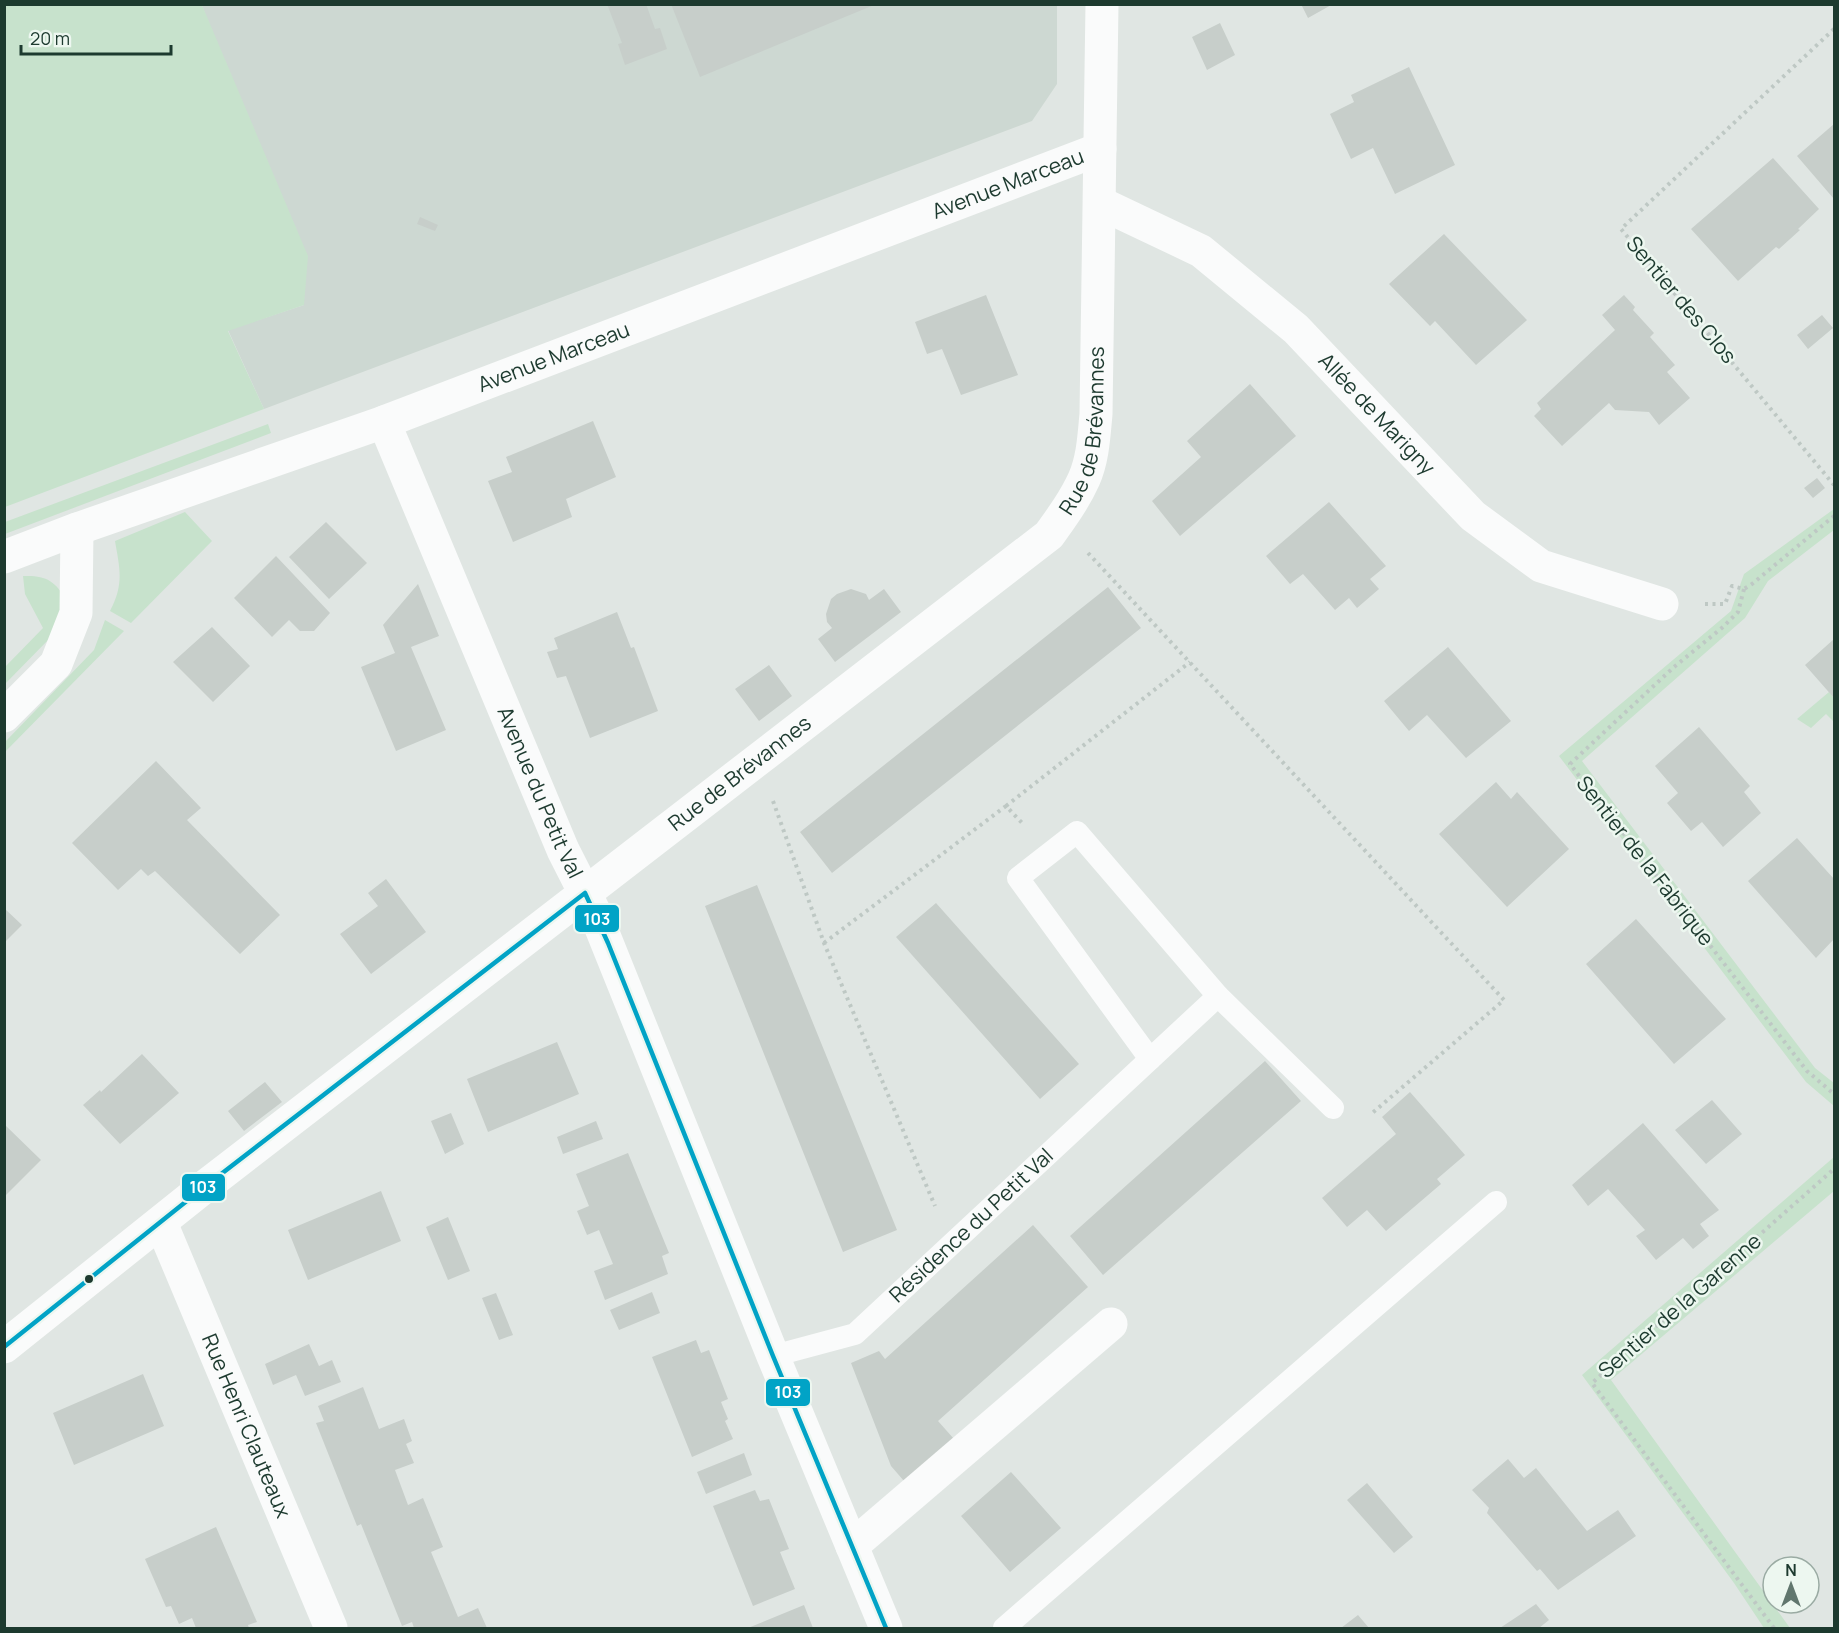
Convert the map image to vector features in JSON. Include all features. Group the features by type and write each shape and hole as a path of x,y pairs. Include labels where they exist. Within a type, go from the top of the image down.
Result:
{"street":[{"name":"Rue de Brévannes","path":"4,1347 221,1173 1049,535 1085,477 1093,446 1096,414 1102,4"},
{"name":"Avenue Marceau","path":"4,557 77,529 384,422 1100,149"},
{"name":"Allée de Marigny","path":"1100,203 1201,251 1296,329 1473,516 1498,535 1542,566 1662,604"},
{"name":"Avenue du Petit Val","path":"384,422 563,850 608,943 773,1356 886,1629"},
{"path":"4,716 56,664 76,613 77,529"},
{"name":"Rue Henri Clauteaux","path":"161,1223 332,1629"},
{"path":"852,1546 1112,1324"}],"lane":[{"path":"1150,1059 1018,878 1077,832 1218,996 1333,1108"},
{"name":"Résidence du Petit Val","path":"773,1356 855,1334 1218,996"},
{"path":"1004,1629 1496,1202"}],"path":[{"name":"Sentier des Clos","path":"1834,29 1622,229 1834,485"},
{"path":"1725,604 1732,586 1744,589 1834,516"},
{"path":"1059,521 1504,1000 1354,1130 1333,1108"},
{"name":"Sentier de la Fabrique","path":"1744,589 1738,612 1724,627 1674,667 1570,764 1807,1071 1834,1094"},
{"path":"824,943 1006,806 1190,662"},
{"path":"758,758 824,943 933,1203 955,1240"},
{"path":"1006,806 1049,852"},
{"name":"Sentier de la Garenne","path":"1774,1629 1592,1383 1834,1169"}],"shaded area":[{"path":"202,5 1057,5 1057,84 1032,121 264,409 228,330 304,305"}],"green space":[{"path":"5,4 202,5 308,256 304,305 228,331 264,409 5,507"},
{"path":"268,424 271,433 5,534 5,522"},
{"path":"1834,509 1834,530 1768,581 1745,618 1582,761 1815,1068 1834,1083 1834,1106 1806,1082 1559,756 1731,611 1744,574"},
{"path":"185,512 212,541 131,623 110,611 120,577 115,541"},
{"path":"23,576 49,580 66,600 53,635 5,684 5,667 43,628 25,594"},
{"path":"105,620 124,631 5,752 5,742 94,650"},
{"path":"1829,692 1834,698 1834,722 1826,714 1811,728 1797,719"},
{"path":"1834,1157 1834,1191 1611,1380 1761,1588 1761,1615 1781,1615 1790,1628 1764,1628 1734,1583 1582,1375"}],"building":[{"path":"607,4 646,4 655,29 660,28 667,49 625,65 618,44 622,43"},
{"path":"671,4 874,4 874,5 700,77"},
{"path":"1301,4 1333,4 1308,18"},
{"path":"1220,23 1235,55 1207,70 1192,37"},
{"path":"1409,67 1455,165 1395,194 1373,148 1351,159 1330,114 1354,102 1351,95"},
{"path":"1834,124 1834,199 1797,156"},
{"path":"1773,158 1819,209 1779,249 1776,247 1738,281 1691,229"},
{"path":"420,217 438,225 435,231 417,224"},
{"path":"1444,234 1527,320 1476,365 1435,321 1430,326 1389,284"},
{"path":"986,295 1018,375 961,395 942,349 927,354 915,322"},
{"path":"1624,295 1635,307 1633,310 1654,333 1650,337 1675,365 1667,372 1690,398 1659,425 1649,412 1615,410 1609,403 1562,446 1534,416 1541,409 1537,403 1615,330 1602,315"},
{"path":"1822,315 1833,328 1808,349 1797,335"},
{"path":"1250,384 1296,436 1180,536 1152,501 1201,457 1187,441"},
{"path":"593,421 616,477 566,499 572,517 513,542 488,481 512,472 506,457"},
{"path":"1817,478 1825,488 1813,498 1804,488"},
{"path":"1329,502 1386,566 1370,579 1379,589 1357,608 1349,598 1335,610 1303,574 1290,584 1266,556"},
{"path":"326,522 367,563 329,599 289,557"},
{"path":"276,556 330,613 314,631 300,631 289,620 272,637 234,598"},
{"path":"418,584 439,636 411,647 446,730 396,751 361,667 395,653 383,625"},
{"path":"1108,587 1141,628 832,873 800,832"},
{"path":"851,589 866,594 869,600 884,589 901,612 835,662 818,639 832,628 827,622 826,614 831,599"},
{"path":"617,612 631,648 634,647 658,711 590,738 566,676 557,678 547,652 558,649 554,638"},
{"path":"212,627 250,666 213,702 173,662"},
{"path":"1834,639 1834,698 1805,665"},
{"path":"1448,647 1511,721 1466,758 1427,715 1409,731 1384,701"},
{"path":"769,665 792,696 759,721 735,689"},
{"path":"1699,727 1750,786 1744,792 1761,813 1723,847 1702,822 1691,831 1667,803 1678,793 1655,766"},
{"path":"156,761 201,808 187,820 280,915 240,954 155,871 148,876 141,869 118,890 72,843"},
{"path":"1496,782 1511,799 1517,792 1569,849 1507,907 1439,834"},
{"path":"1797,838 1834,879 1834,939 1816,958 1748,881"},
{"path":"386,879 426,932 371,974 340,934 378,906 368,893"},
{"path":"757,885 897,1230 843,1252 705,906"},
{"path":"936,903 1079,1064 1040,1099 896,937"},
{"path":"4,908 22,925 4,943"},
{"path":"1636,919 1726,1019 1674,1064 1586,964"},
{"path":"557,1042 579,1094 488,1132 467,1079"},
{"path":"142,1054 179,1093 120,1144 83,1105 100,1090 101,1092"},
{"path":"1265,1061 1301,1101 1103,1275 1070,1236"},
{"path":"265,1082 282,1102 244,1131 228,1111"},
{"path":"1410,1092 1465,1155 1437,1179 1441,1184 1386,1231 1367,1210 1347,1227 1322,1198 1396,1134 1382,1117"},
{"path":"1712,1100 1742,1134 1706,1164 1675,1130"},
{"path":"451,1113 464,1144 445,1154 431,1121"},
{"path":"596,1121 603,1139 563,1154 557,1137"},
{"path":"1643,1123 1719,1210 1700,1224 1709,1236 1693,1249 1683,1238 1656,1260 1636,1236 1645,1230 1608,1189 1588,1206 1572,1185"},
{"path":"4,1124 41,1160 4,1197"},
{"path":"628,1153 669,1253 662,1256 668,1274 605,1300 594,1271 613,1264 599,1230 587,1235 577,1211 589,1206 576,1174"},
{"path":"381,1191 401,1241 308,1280 288,1230"},
{"path":"448,1217 470,1271 448,1280 426,1227"},
{"path":"1033,1225 1088,1287 938,1421 954,1439 904,1481 891,1466 851,1363 879,1351 885,1359"},
{"path":"652,1292 660,1313 619,1330 610,1310"},
{"path":"496,1293 513,1335 499,1340 482,1298"},
{"path":"696,1340 701,1353 709,1350 728,1399 721,1402 728,1419 725,1421 733,1439 692,1457 652,1357"},
{"path":"309,1344 319,1366 332,1360 341,1382 305,1396 296,1375 273,1385 265,1364"},
{"path":"143,1374 164,1426 74,1465 53,1413"},
{"path":"363,1387 379,1429 404,1419 412,1441 406,1444 414,1463 395,1470 408,1505 423,1498 443,1547 431,1552 458,1617 478,1608 487,1628 414,1628 412,1622 402,1626 361,1524 357,1526 316,1423 324,1421 318,1406"},
{"path":"744,1453 752,1475 706,1494 697,1472"},
{"path":"1508,1459 1524,1478 1536,1468 1587,1531 1618,1510 1636,1536 1558,1590 1540,1569 1537,1571 1487,1513 1489,1508 1472,1490"},
{"path":"1011,1472 1061,1528 1010,1572 961,1516"},
{"path":"1367,1483 1413,1537 1394,1553 1347,1500"},
{"path":"755,1490 760,1501 769,1499 789,1549 780,1552 795,1589 753,1606 713,1506"},
{"path":"216,1527 257,1622 248,1625 249,1628 196,1628 192,1618 179,1624 171,1606 166,1607 145,1559"},
{"path":"1536,1604 1549,1620 1539,1628 1500,1628"},
{"path":"804,1605 813,1628 748,1628"},
{"path":"1358,1615 1369,1628 1341,1628"}],"transit line":[{"name":"103","path":"4,1347 203,1188 585,893 608,943 773,1356 886,1628"}]}
